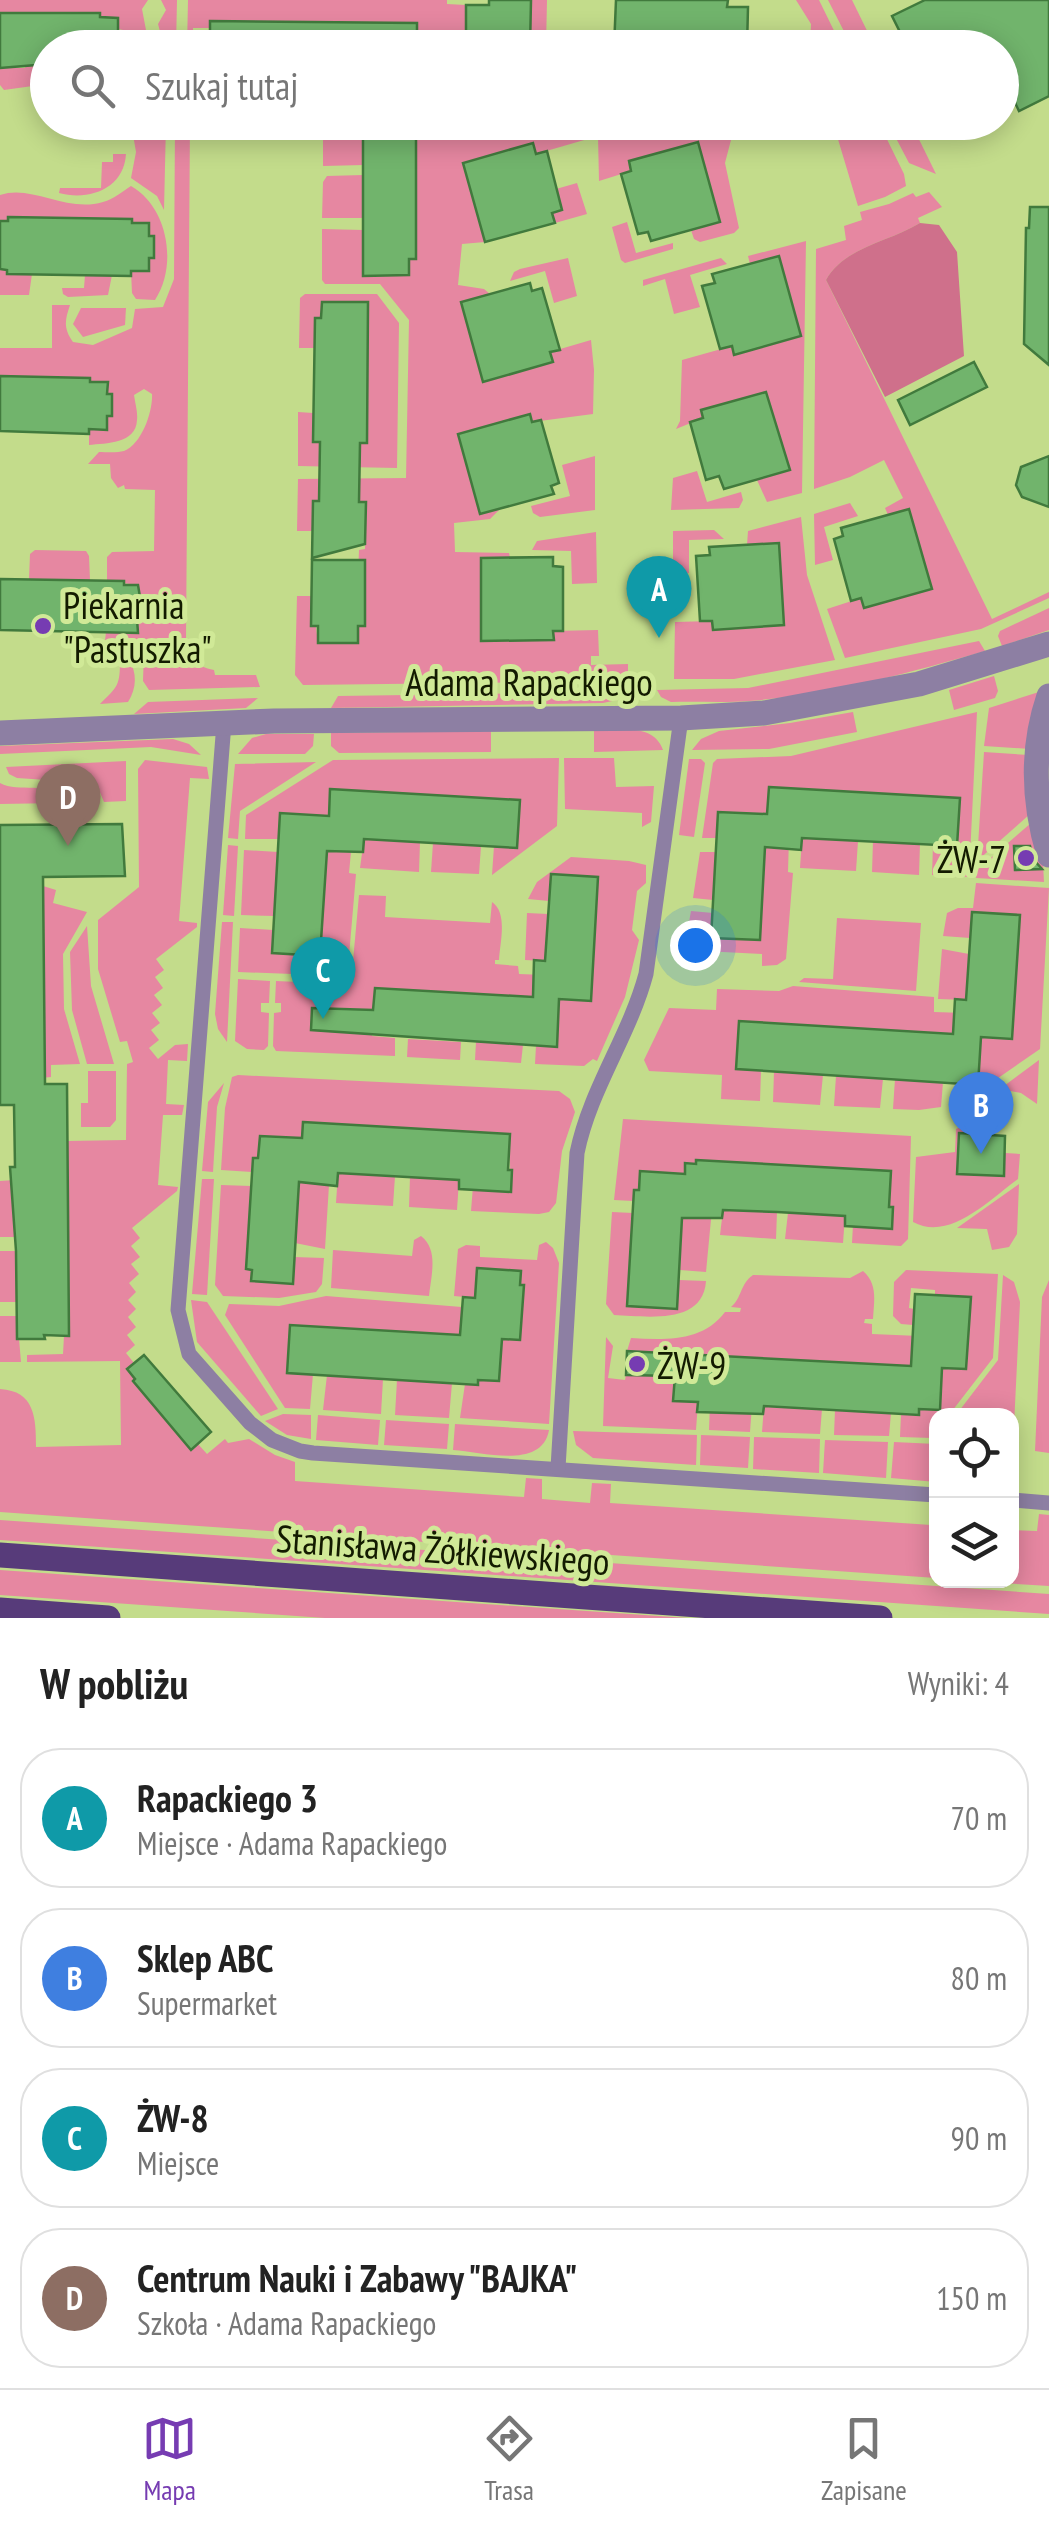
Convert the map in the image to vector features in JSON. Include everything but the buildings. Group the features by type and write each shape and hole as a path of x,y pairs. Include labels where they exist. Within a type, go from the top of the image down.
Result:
{"main road":[{"name":"Stanisława Żółkiewskiego","path":"0,1554 880,1618"},
{"path":"0,1610 108,1618"}],"street":[{"name":"Adama Rapackiego","path":"0,733 224,724 680,718 764,713 838,701 961,672 1049,644"},
{"path":"1049,696 1038,742 1035,798 1049,855"}],"lane":[{"path":"558,1468 578,1153 590,1106 646,974 680,718"},
{"path":"224,724 178,1296 186,1346 250,1423 272,1440 300,1451 929,1494"},
{"path":"1019,1500 1049,1502"}],"shaded area":[{"path":"0,0 148,0 142,9 146,30 118,29 118,18 100,17 99,13 0,13"},
{"path":"161,0 177,0 176,30 160,30 158,24 166,10"},
{"path":"188,0 447,0 447,4 466,5 466,30 416,30 416,23 211,21 210,28 187,30"},
{"path":"531,0 547,0 546,30 530,30"},
{"path":"796,0 819,0 834,30 811,30"},
{"path":"828,0 852,0 867,30 843,30"},
{"path":"30,64 30,86 4,90 0,85 0,68 25,68"},
{"path":"134,140 166,140 164,210 157,196 131,178"},
{"path":"175,140 190,140 186,640 194,660 214,670 215,675 256,675 260,687 149,690 143,681 144,651 104,650 106,632 137,633 138,619 143,619 138,585 107,581 107,557 112,552 154,551 155,490 125,489 124,485 118,488 111,478 110,464 88,464 99,452 124,451 136,442 151,409 152,394 144,389 134,395 137,417 131,434 119,441 89,445 89,429 107,430 107,416 112,416 112,395 107,394 107,382 90,382 89,378 16,380 16,376 0,376 0,348 52,348 52,305 70,305 66,324 70,337 73,342 93,345 132,328 135,309 163,307 174,279"},
{"path":"323,140 364,140 363,165 323,166"},
{"path":"416,140 584,140 536,154 532,143 463,163 485,242 462,244 458,285 484,289 490,294 461,303 483,381 550,352 591,340 594,370 593,414 532,422 529,414 458,434 480,513 501,508 490,519 454,523 455,552 509,553 510,558 481,559 481,640 553,640 553,631 598,630 599,656 591,656 591,665 628,664 628,681 303,685 295,675 297,596 312,596 318,643 357,643 358,626 365,626 358,578 359,550 365,549 366,502 359,502 359,486 320,485 319,501 313,502 312,531 297,531 298,479 406,478 409,320 380,284 325,284 322,229 363,230 370,275 409,275 409,259 416,259"},
{"path":"598,140 731,140 725,163 739,228 734,233 700,242 694,239 691,230 720,221 698,142 629,161 631,171 599,181"},
{"path":"838,140 887,140 906,186 858,206"},
{"path":"897,140 919,140 936,174 909,163"},
{"path":"113,154 126,154 124,166 112,184 82,195 59,193 60,188 101,188 102,162 113,162"},
{"path":"363,175 363,218 322,218 323,182 327,176"},
{"path":"577,183 587,214 555,223 552,213 562,210 556,189"},
{"path":"131,186 154,208 166,238 166,270 155,300 136,299 132,293 131,271 148,271 149,258 154,258 149,236 131,219 9,217 8,221 0,221 0,195 24,193 89,204 107,201"},
{"path":"929,192 942,207 918,218 920,223 908,230 855,252 826,280 992,619 1049,592 1049,598 981,629 845,658 827,609 861,598 865,608 932,588 909,510 888,515 885,508 903,498 884,460 814,489 816,249 846,240 844,226 862,220 860,212 913,193 916,197"},
{"path":"627,222 636,253 673,243 673,249 625,263 612,227"},
{"path":"920,223 939,225 957,252 964,356 885,397 826,280 855,252"},
{"path":"806,241 802,493 767,502 757,480 789,470 766,392 701,410 703,418 676,429 680,421 682,360 732,346 735,355 801,336 779,256 750,264 748,256"},
{"path":"568,258 577,296 554,303 545,271 510,281 520,269"},
{"path":"721,258 727,264 690,275 700,307 674,314 665,279 643,286 643,280"},
{"path":"0,269 8,274 32,274 29,295 0,295"},
{"path":"85,275 112,275 108,295 63,294 62,288 84,288"},
{"path":"305,294 377,294 399,323 397,468 298,466 298,412 313,413 313,442 320,442 320,459 360,459 360,443 367,442 368,319 362,302 322,302 321,318 315,319 315,348 299,348 300,298"},
{"path":"81,308 126,308 125,325 83,337 73,324"},
{"path":"595,456 595,510 540,517 533,513 531,506 570,496 562,465"},
{"path":"697,471 707,502 741,492 739,508 671,510 673,478"},
{"path":"850,503 858,516 824,527 833,560 815,565 814,514"},
{"path":"801,517 807,575 835,660 734,679 674,679 675,622 712,621 713,630 783,625 779,544 747,545 748,531"},
{"path":"714,530 724,539 689,540 689,573 673,577 673,531"},
{"path":"596,532 597,583 572,584 571,551 532,550 537,541"},
{"path":"35,550 86,551 90,580 43,583 42,579 29,579 30,554"},
{"path":"1049,608 1049,630 1002,646 1000,631"},
{"path":"979,641 985,651 809,694 749,701 671,702 657,690 748,688"},
{"path":"120,659 129,659 133,670 131,697 128,702 100,704 117,685"},
{"path":"994,676 998,691 995,698 954,710 949,690"},
{"path":"1042,691 1030,749 984,746 989,708"},
{"path":"624,692 617,700 603,703 331,708 338,696"},
{"path":"258,698 246,708 134,714 148,702"},
{"path":"853,712 857,732 769,749 692,750 701,739 719,731"},
{"path":"977,712 969,877 932,875 933,845 957,846 959,798 769,787 767,814 719,812 717,838 702,838 713,763 717,759 791,756"},
{"path":"491,731 491,752 339,753 331,746 331,733"},
{"path":"594,731 643,732 658,741 663,750 594,752"},
{"path":"266,734 314,734 313,746 305,754 238,754 252,738"},
{"path":"173,739 189,744 201,755 151,747 0,754 0,746"},
{"path":"984,752 1029,755 1030,814 977,861"},
{"path":"559,758 557,826 492,875 494,846 517,847 519,800 331,789 329,816 280,813 278,839 245,839 246,815 333,760"},
{"path":"564,758 614,758 616,787 654,786 651,822 642,827 642,813 565,809"},
{"path":"689,759 705,763 694,837 679,835"},
{"path":"145,760 207,767 209,779 190,778 179,921 197,923 197,927 156,959 164,970 155,977 163,988 154,995 162,1005 152,1013 160,1023 151,1030 159,1040 149,1048 158,1059 175,1045 188,1044 187,1061 168,1060 166,1104 184,1105 182,1115 163,1115 158,1185 178,1187 132,1228 140,1238 131,1246 140,1257 131,1264 139,1274 129,1283 136,1292 128,1300 136,1309 128,1317 136,1327 127,1335 135,1345 126,1353 134,1363 127,1369 133,1381 191,1449 198,1444 207,1454 225,1439 228,1443 249,1439 295,1462 295,1481 524,1497 526,1478 542,1479 542,1499 590,1503 592,1483 611,1484 610,1503 929,1525 929,1578 0,1512 0,1389 12,1391 27,1401 34,1416 36,1447 121,1445 120,1361 27,1362 27,1355 63,1354 64,1336 69,1335 67,1141 126,1140 127,1064 133,1062 127,1041 120,1042 98,969 98,920 139,887 138,769"},
{"path":"126,761 126,801 104,802 99,790 90,783 17,778 6,767"},
{"path":"316,762 240,811 238,839 228,838 235,764"},
{"path":"0,783 49,791 60,803 0,804"},
{"path":"1031,823 1044,882 976,878 977,870"},
{"path":"766,836 789,837 788,872 793,873 786,959 777,965 762,966 762,954 684,950 691,911 713,913 760,940"},
{"path":"328,837 351,852 349,873 356,874 349,956 318,975 238,972 240,928 273,930 272,953 320,956"},
{"path":"802,838 858,841 856,871 800,868"},
{"path":"364,839 420,842 419,872 360,868"},
{"path":"873,841 920,844 919,875 872,872"},
{"path":"433,843 481,846 479,874 431,872"},
{"path":"228,845 238,846 234,916 223,915"},
{"path":"244,850 278,852 274,916 241,915"},
{"path":"700,852 716,852 713,900 693,898"},
{"path":"571,857 646,865 646,883 637,891 632,930 639,940 625,997 597,1061 593,1059 584,1066 535,1064 536,1046 557,1047 559,999 551,874 549,901 528,899 537,882"},
{"path":"976,883 1049,888 1040,1049 988,1085 955,1102 957,1083 978,1084 981,1037 1012,1038 972,912 970,938 943,936 947,913 973,908"},
{"path":"43,886 56,890 53,903 87,912 63,954 64,1009 80,1064 51,1065 51,1077 41,1078"},
{"path":"359,895 386,896 385,917 490,923 492,902 502,920 499,960 495,964 518,966 519,974 545,975 543,998 375,988 372,1036 395,1038 395,1056 276,1051 274,1013 281,1012 281,1003 275,1003 276,981 320,983 353,961"},
{"path":"527,913 548,914 545,961 525,960"},
{"path":"837,918 921,923 916,991 799,982 804,978 833,979"},
{"path":"222,922 233,922 227,1042 218,1029 215,1014"},
{"path":"87,926 91,986 114,1064 87,1064 72,1010 70,952"},
{"path":"942,949 969,954 966,1000 938,999"},
{"path":"238,979 270,981 269,1003 261,1003 261,1012 269,1013 268,1046 264,1050 247,1049 235,1041"},
{"path":"793,986 934,997 934,1012 965,1013 964,1035 739,1021 736,1069 761,1071 760,1101 721,1099 722,1075 649,1071 644,1060 669,1008 716,1010 717,989 779,991"},
{"path":"408,1039 461,1042 460,1060 407,1057"},
{"path":"476,1042 523,1045 521,1063 475,1060"},
{"path":"1039,1060 1037,1104 1021,1093 1000,1089"},
{"path":"88,1071 116,1071 116,1120 110,1127 81,1127 81,1103 88,1103"},
{"path":"774,1072 823,1075 820,1105 773,1102"},
{"path":"836,1076 883,1079 880,1108 834,1106"},
{"path":"232,1077 559,1091 570,1099 575,1112 562,1151 556,1203 549,1212 539,1214 471,1211 473,1186 511,1192 509,1134 303,1122 301,1144 253,1158 252,1172 221,1170 225,1108"},
{"path":"895,1079 943,1082 941,1107 893,1109"},
{"path":"224,1083 217,1107 213,1172 202,1171 208,1102"},
{"path":"623,1119 911,1136 908,1239 901,1246 852,1243 853,1225 871,1222 871,1228 892,1229 893,1207 697,1160 696,1164 686,1164 685,1181 640,1171 639,1190 634,1191 633,1201 614,1200"},
{"path":"975,1121 974,1134 959,1134 957,1174 1003,1176 1005,1153 1020,1154 1018,1179 955,1222 927,1227 913,1222 916,1157 955,1152 956,1129"},
{"path":"300,1170 329,1185 325,1249 295,1243"},
{"path":"338,1173 395,1176 393,1206 336,1203"},
{"path":"410,1177 459,1180 457,1210 409,1207"},
{"path":"202,1179 214,1179 207,1295 192,1294"},
{"path":"15,1180 15,1195 11,1199 15,1208 15,1237 0,1237 0,1181"},
{"path":"1019,1184 1017,1234 1009,1247 992,1250 987,1229 957,1228"},
{"path":"221,1185 251,1186 246,1269 252,1270 251,1281 293,1284 294,1257 324,1258 322,1284 316,1292 279,1298 223,1296 215,1285"},
{"path":"683,1207 712,1209 706,1272 680,1270"},
{"path":"723,1210 777,1212 776,1239 720,1235"},
{"path":"612,1212 633,1213 628,1306 677,1309 679,1280 706,1281 695,1305 684,1312 656,1317 614,1315 606,1304"},
{"path":"788,1213 845,1216 843,1243 785,1239"},
{"path":"421,1236 432,1256 429,1296 331,1288 333,1250 412,1256 414,1240"},
{"path":"546,1242 559,1263 549,1424 460,1418 465,1384 478,1380 496,1339 520,1340 524,1286 477,1268 475,1298 454,1296 458,1249 480,1246 480,1257 537,1260 539,1245"},
{"path":"0,1251 16,1251 16,1302 0,1302"},
{"path":"906,1270 998,1274 993,1358 954,1408 940,1408 938,1368 966,1369 971,1298 911,1288 909,1308 914,1309 913,1325 901,1324 893,1316 894,1282"},
{"path":"863,1271 871,1281 874,1299 873,1319 865,1319 864,1323 872,1324 872,1334 919,1336 917,1366 676,1353 673,1400 698,1402 696,1430 603,1426 606,1337 613,1346 608,1378 625,1380 626,1375 647,1375 649,1353 627,1351 631,1338 695,1334 725,1312 740,1312 741,1308 731,1307 753,1275 850,1278"},
{"path":"1003,1275 1014,1282 1020,1302 1015,1408 961,1408 998,1360"},
{"path":"1049,1280 1049,1453 1035,1451 1042,1297"},
{"path":"326,1296 474,1308 472,1336 371,1329 370,1335 345,1328 291,1325 287,1372 313,1374 310,1409 285,1408 225,1315 229,1304 279,1306"},
{"path":"191,1300 207,1302 278,1409 261,1416 197,1342"},
{"path":"0,1316 17,1316 21,1362 0,1362"},
{"path":"327,1375 383,1379 381,1414 323,1410"},
{"path":"397,1380 452,1383 449,1418 395,1415"},
{"path":"710,1403 752,1405 750,1432 709,1430"},
{"path":"764,1406 822,1409 820,1434 762,1432"},
{"path":"919,1409 929,1409 929,1438 900,1437 901,1414 918,1415"},
{"path":"835,1410 891,1413 889,1436 834,1435"},
{"path":"283,1414 311,1415 311,1439 287,1435 265,1421"},
{"path":"318,1415 380,1420 378,1445 316,1440"},
{"path":"386,1420 449,1424 447,1449 384,1445"},
{"path":"455,1424 549,1430 535,1450 510,1456 453,1450"},
{"path":"573,1431 697,1435 696,1465 593,1458 576,1445"},
{"path":"701,1435 750,1437 748,1468 700,1465"},
{"path":"754,1437 820,1439 819,1473 753,1469"},
{"path":"825,1440 888,1442 886,1478 823,1473"},
{"path":"894,1442 929,1444 929,1481 891,1478"},
{"path":"1039,1514 1049,1515 1049,1586 1019,1584 1019,1530 1037,1531"},
{"path":"0,1520 1049,1594 1049,1614 0,1540"},
{"path":"0,1570 687,1618 325,1618 0,1595"}],"place":[{"name":"Piekarnia \"Pastuszka\"","path":"43,626"},
{"name":"Rapackiego 3","path":"659,638"},
{"name":"Centrum Nauki i Zabawy \"BAJKA\"","path":"68,846"},
{"name":"ŻW-7","path":"1026,858"},
{"name":"ŻW-8","path":"323,1019"},
{"name":"Sklep ABC","path":"981,1154"},
{"name":"ŻW-9","path":"637,1364"}]}
